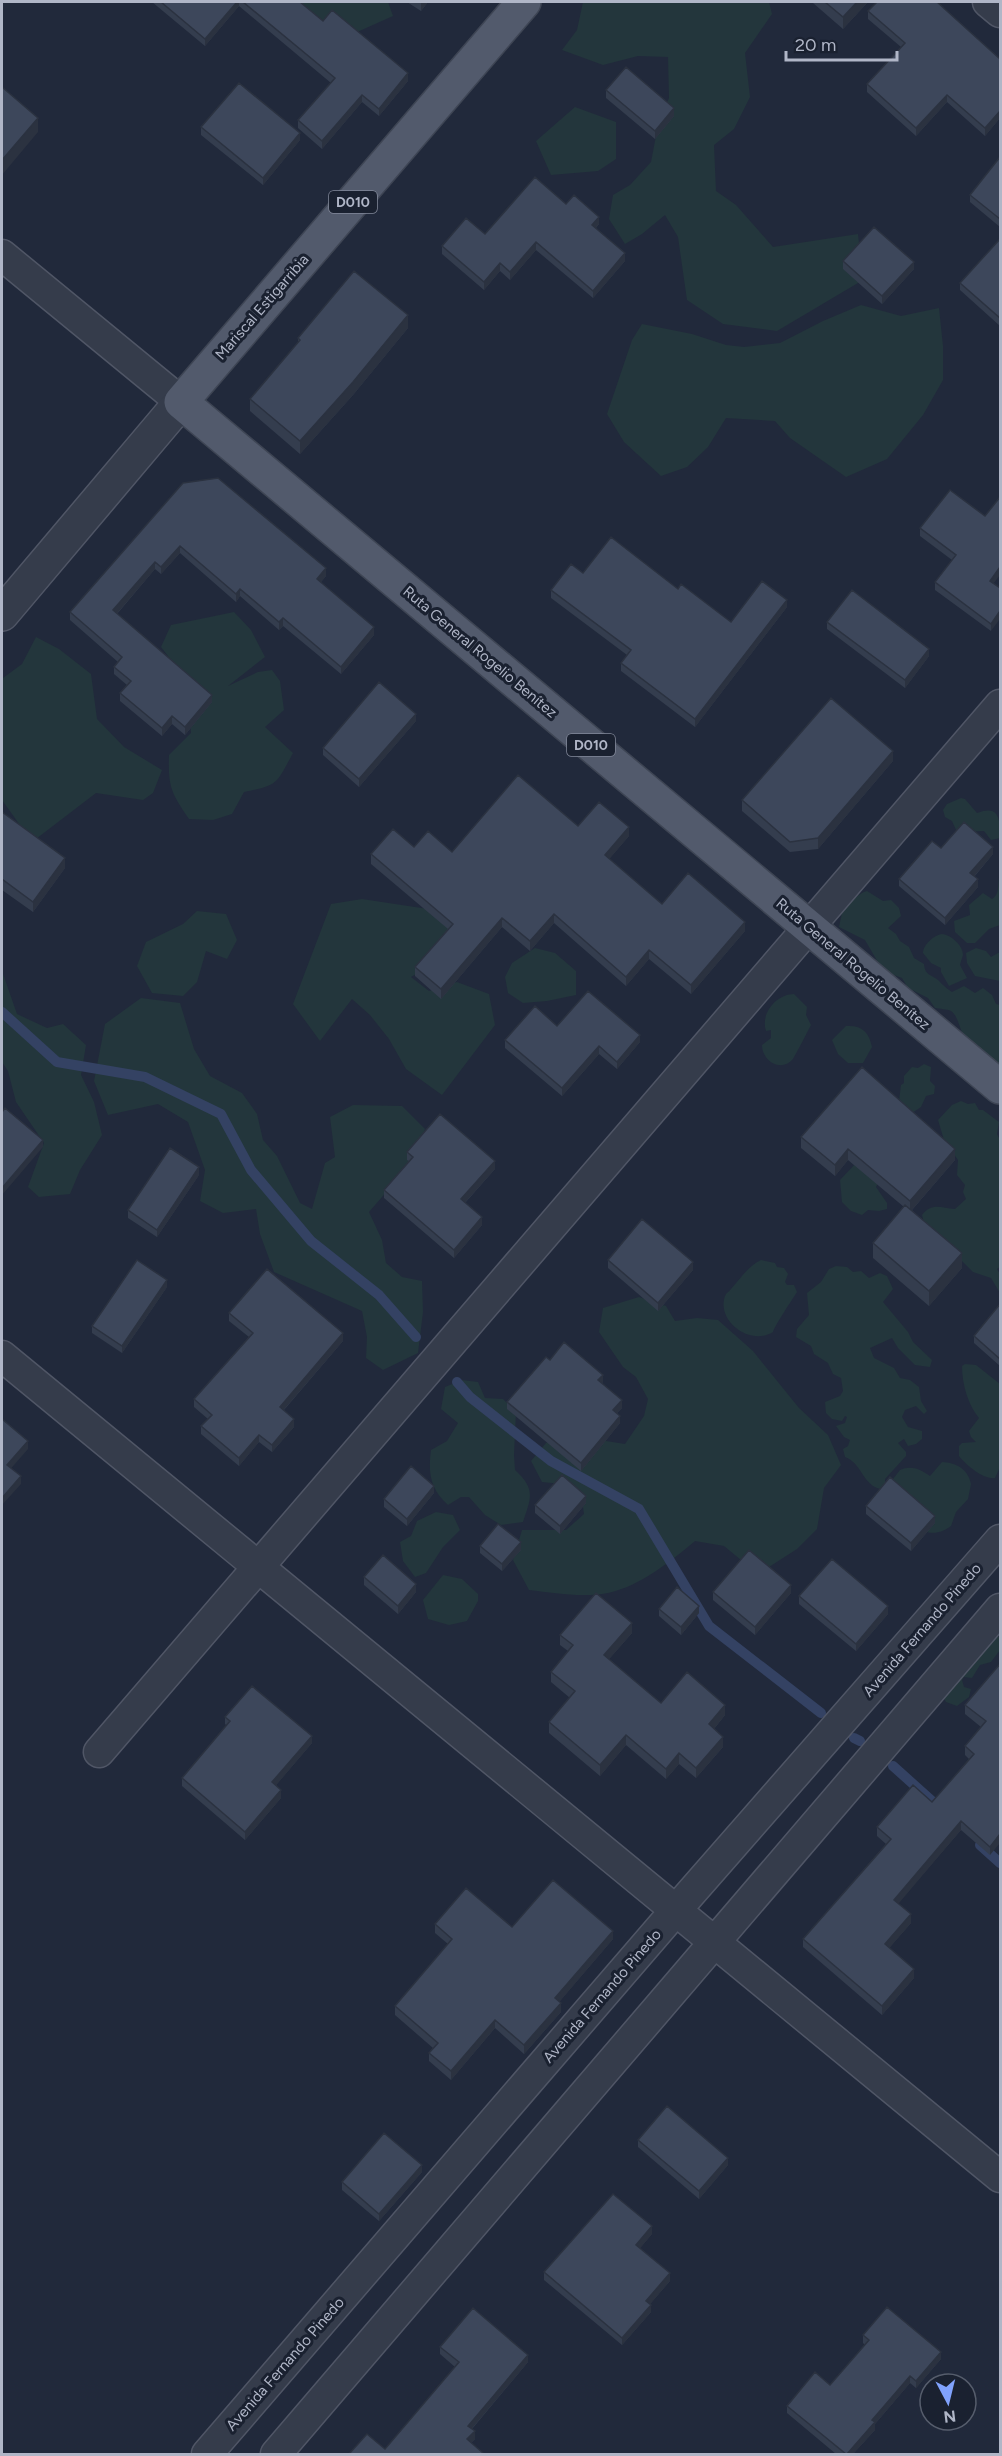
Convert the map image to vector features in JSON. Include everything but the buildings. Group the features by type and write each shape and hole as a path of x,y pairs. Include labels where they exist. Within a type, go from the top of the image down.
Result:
{"main road":[{"name":"Mariscal Estigarribia","path":"182,402 524,2"},
{"name":"Ruta General Rogelio Benítez","path":"182,402 1000,1087"}],"street":[{"path":"988,2 1000,12"},
{"path":"2,255 182,402"},
{"name":"Mariscal Estigarribia","path":"2,614 182,402"},
{"path":"99,1752 1000,705"},
{"path":"2,1356 1000,2177"},
{"name":"Avenida Fernando Pinedo","path":"207,2454 676,1910 1000,1540"},
{"path":"276,2454 1000,1609"}],"shaded area":[{"path":"296,2 388,2 393,16 346,37"},
{"path":"583,2 769,2 772,14 745,53 750,97 734,129 714,145 716,191 736,205 773,247 858,234 863,280 777,331 723,324 687,300 678,237 665,215 642,234 625,244 609,219 613,195 630,185 651,162 659,120 669,98 668,57 638,56 603,65 562,50 577,30"},
{"path":"575,107 616,122 616,159 598,171 551,175 536,141"},
{"path":"861,305 901,316 939,308 943,346 943,380 923,415 887,459 846,477 790,438 775,421 726,418 708,447 687,467 661,476 624,442 607,414 632,340 642,324 692,334 726,345 744,347 780,343"},
{"path":"234,612 251,630 265,657 228,686 258,672 272,670 280,681 284,710 265,727 293,753 275,782 244,792 232,814 213,820 189,819 172,789 169,766 169,755 191,733 188,682 161,647 171,625"},
{"path":"36,637 59,649 91,674 97,719 124,747 162,770 153,793 143,800 96,793 32,842 2,800 2,682 3,678 22,664"},
{"path":"961,798 965,799 977,813 990,811 997,815 1000,838 991,840 984,831 957,832 952,821 945,817 943,810 947,804"},
{"path":"1000,873 1000,925 989,929 975,943 967,943 955,932 954,921 970,915 969,905 983,893 992,899 995,897"},
{"path":"867,891 883,901 891,900 899,908 901,916 888,928 909,947 914,958 924,964 928,973 952,992 964,986 975,993 983,988 992,995 996,1004 1000,1005 1000,1064 990,1062 978,1045 968,1043 954,1013 935,1008 928,998 908,988 902,978 891,974 879,964 865,940 839,927 843,908"},
{"path":"362,899 428,909 455,916 428,967 411,977 429,991 457,982 489,994 495,1025 442,1095 406,1069 389,1039 370,1015 352,999 320,1041 293,1004 331,904"},
{"path":"197,911 226,914 237,940 227,959 206,951 197,982 183,996 152,993 137,966 146,942 183,924"},
{"path":"942,934 953,938 959,944 963,955 960,965 967,978 949,986 941,968 931,963 923,953 930,941"},
{"path":"535,948 555,953 576,971 576,995 523,1003 508,993 505,977 512,963"},
{"path":"976,948 986,951 991,957 1000,952 1000,981 975,976 967,963 966,953"},
{"path":"2,971 17,1014 47,1028 63,1024 86,1045 81,1075 94,1102 102,1135 80,1170 70,1194 39,1197 28,1187 44,1143 16,1102 8,1071 2,1062"},
{"path":"794,994 807,1007 806,1015 811,1025 793,1059 783,1065 778,1065 769,1060 763,1051 762,1045 771,1038 771,1030 766,1031 765,1018 776,1001"},
{"path":"141,998 180,1003 194,1049 210,1076 242,1093 257,1114 263,1140 277,1156 300,1203 312,1209 325,1163 335,1157 330,1117 353,1105 402,1106 425,1129 414,1160 369,1212 382,1240 386,1263 402,1277 422,1281 423,1312 418,1353 383,1370 366,1358 367,1337 362,1311 274,1272 260,1234 256,1209 223,1213 200,1201 205,1170 188,1122 158,1104 108,1115 94,1081 105,1024"},
{"path":"846,1026 860,1028 869,1037 872,1047 863,1063 848,1063 838,1054 832,1040"},
{"path":"924,1064 931,1067 930,1081 935,1086 934,1094 926,1096 921,1107 912,1113 899,1101 901,1085 904,1083 904,1076 912,1067 918,1068"},
{"path":"961,1101 968,1104 975,1103 979,1110 983,1110 999,1122 997,1134 1000,1140 1000,1267 997,1269 1000,1274 1000,1293 991,1278 973,1272 924,1223 922,1215 933,1207 955,1209 966,1199 963,1192 965,1185 957,1175 958,1160 944,1140 938,1120 952,1105"},
{"path":"858,1161 879,1181 876,1187 887,1203 887,1209 868,1210 862,1215 851,1211 842,1202 840,1180"},
{"path":"761,1260 784,1268 788,1274 785,1282 787,1285 794,1285 797,1292 773,1332 764,1336 755,1336 746,1334 730,1323 724,1306 726,1294 748,1269"},
{"path":"836,1266 847,1267 853,1272 861,1271 869,1278 880,1273 887,1276 893,1289 883,1302 908,1332 913,1342 932,1360 930,1367 915,1365 898,1348 892,1338 870,1348 874,1358 894,1368 900,1378 910,1380 919,1387 921,1401 927,1411 924,1414 916,1406 905,1410 902,1417 908,1427 922,1431 922,1439 908,1446 904,1439 898,1443 906,1452 906,1456 885,1479 885,1486 881,1489 870,1484 855,1464 845,1457 843,1449 848,1446 850,1440 844,1437 836,1426 845,1423 847,1417 845,1416 842,1421 832,1419 826,1413 825,1402 840,1396 843,1391 841,1378 833,1374 828,1363 814,1354 811,1346 796,1337 797,1329 809,1315 807,1293 821,1282 829,1269"},
{"path":"639,1297 666,1306 675,1321 697,1318 718,1320 753,1351 799,1408 828,1435 841,1465 824,1488 817,1529 797,1549 758,1574 724,1546 695,1541 654,1572 620,1590 588,1595 529,1590 513,1560 522,1530 566,1530 584,1514 581,1494 561,1484 542,1482 531,1461 546,1443 562,1434 625,1444 644,1416 648,1399 636,1377 623,1367 599,1332 603,1308"},
{"path":"976,1365 1000,1384 1000,1467 995,1478 981,1474 959,1456 959,1446 962,1443 976,1442 969,1431 979,1418 964,1387 962,1366"},
{"path":"462,1380 478,1382 485,1398 503,1399 516,1412 515,1470 526,1483 530,1494 523,1522 501,1525 485,1515 469,1497 461,1497 448,1505 434,1487 430,1473 431,1450 447,1441 458,1423 441,1409 445,1387"},
{"path":"942,1462 957,1465 967,1474 971,1484 968,1499 956,1512 951,1526 931,1533 924,1531 893,1487 893,1479 900,1470 908,1468 919,1470 930,1476"},
{"path":"436,1512 453,1515 460,1530 443,1547 426,1573 415,1577 403,1561 400,1542 411,1536 417,1521"},
{"path":"443,1575 462,1579 478,1594 478,1601 467,1621 449,1625 428,1619 423,1600"},
{"path":"996,1636 1000,1637 1000,1650 991,1662 980,1665 972,1678 964,1677 962,1680 964,1687 971,1689 969,1697 957,1706 946,1702 940,1692"}],"waterway":[{"path":"2,1012 57,1062 145,1077 221,1114 251,1170 311,1241 379,1295 416,1337"},
{"path":"457,1382 470,1397 551,1461 639,1509 709,1626 821,1713"},
{"path":"854,1738 860,1741"},
{"path":"893,1766 942,1810"},
{"path":"980,1845 1000,1863"}]}
